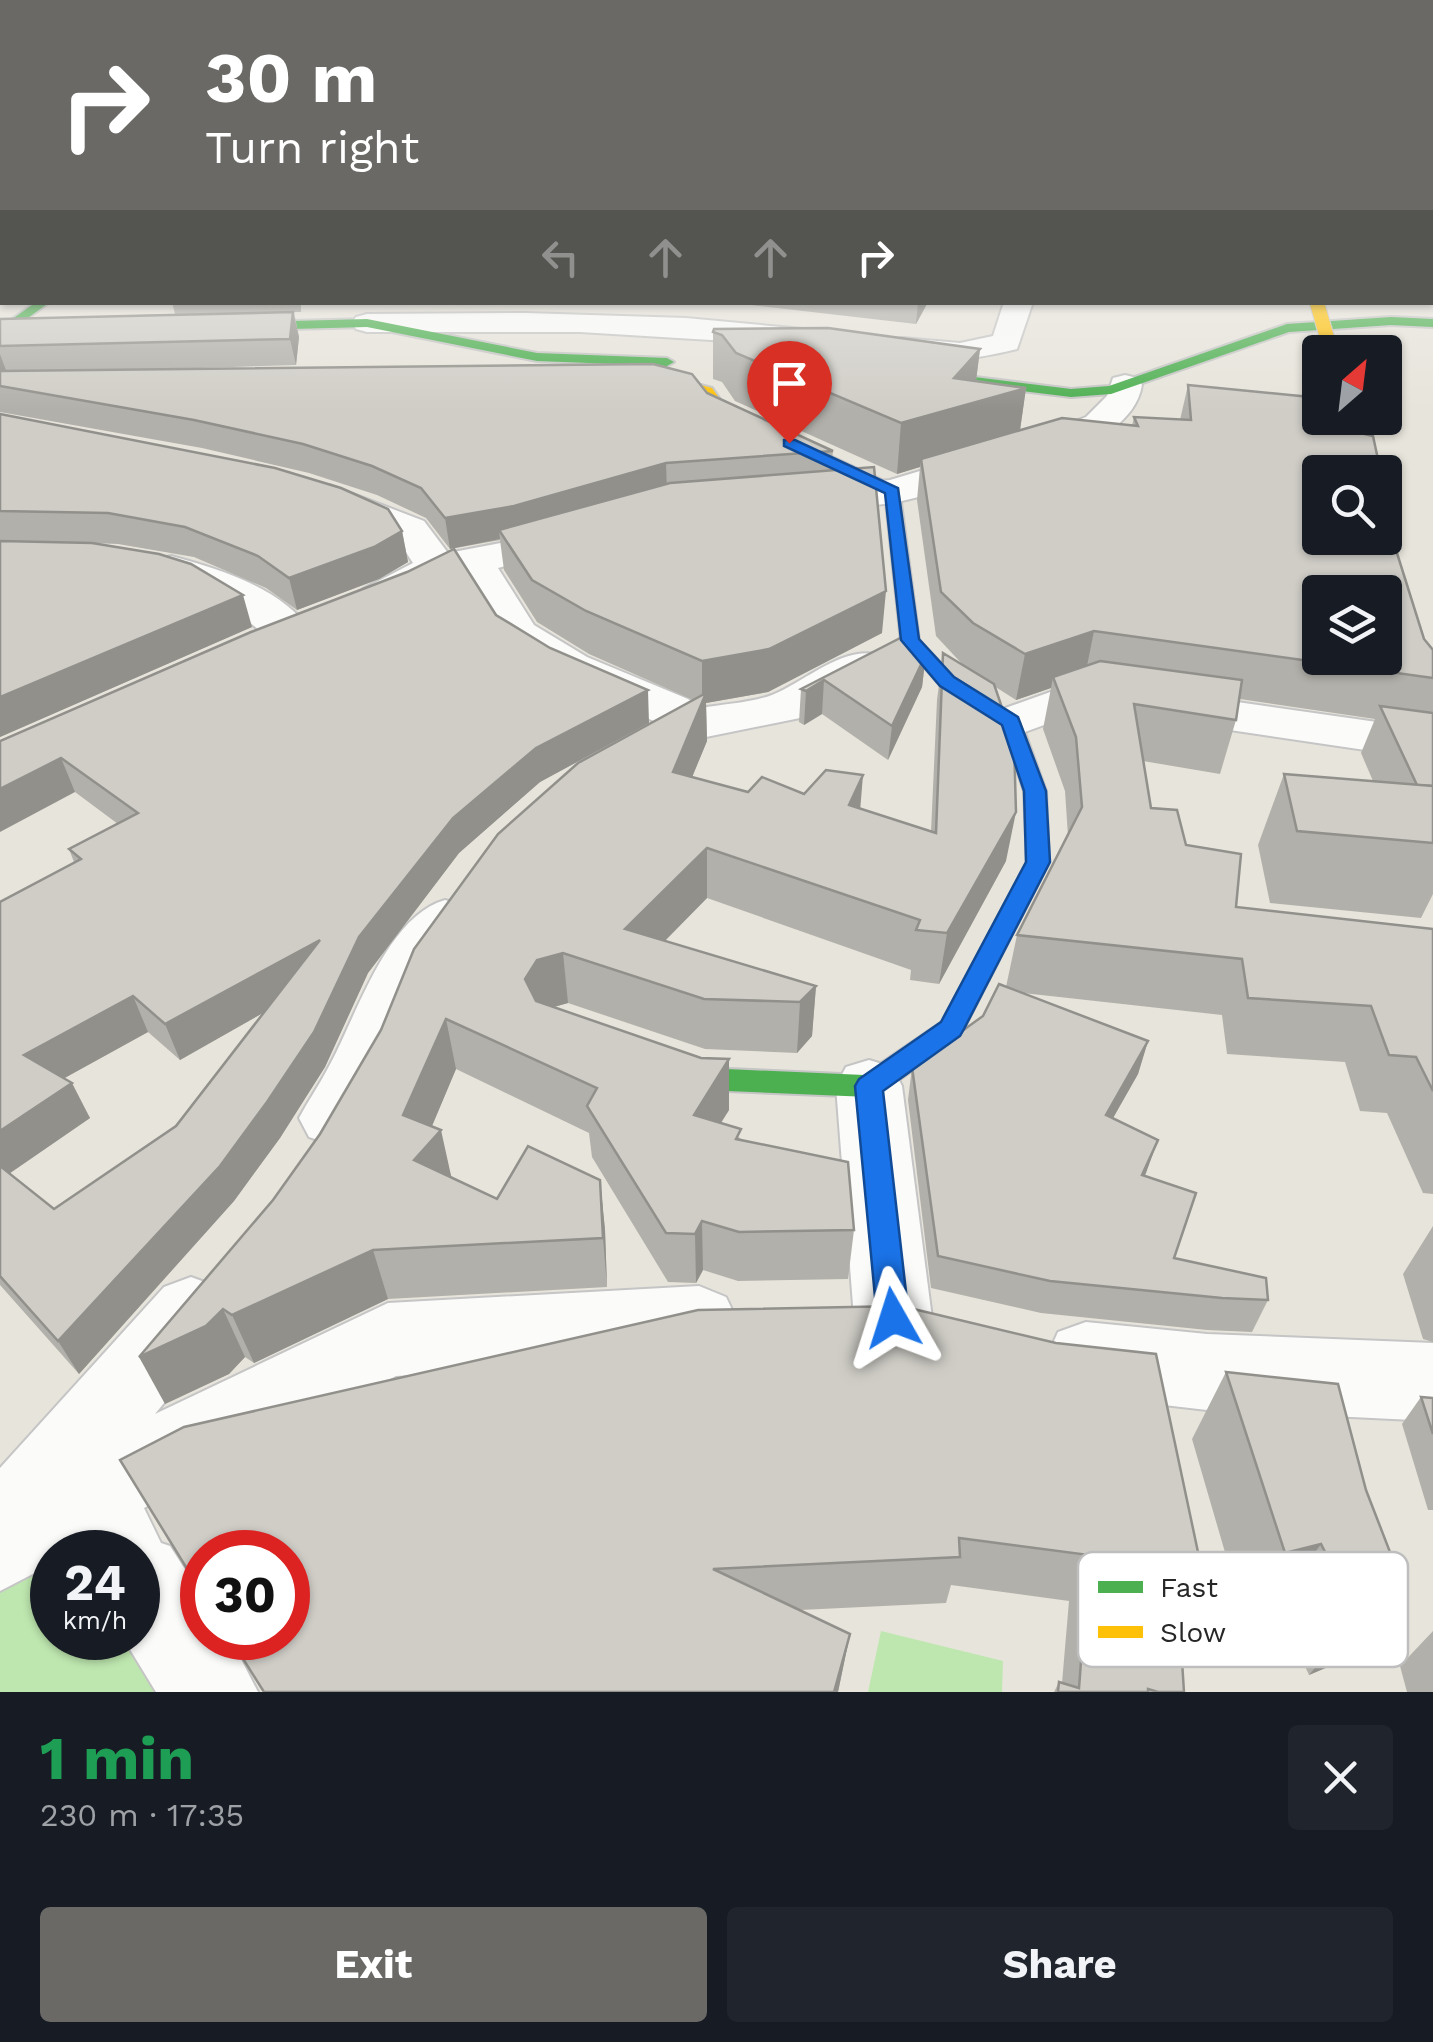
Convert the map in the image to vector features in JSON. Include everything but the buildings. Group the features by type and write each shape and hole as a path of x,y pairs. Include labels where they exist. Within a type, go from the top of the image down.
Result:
{"street":[{"path":"2,333 40,305"},
{"path":"866,344 960,353 1006,342 1018,305"},
{"path":"1318,305 1327,335"},
{"path":"195,328 541,321 698,326 829,340"},
{"path":"914,374 1070,394 1111,390 1287,328 1391,321 1433,323"},
{"path":"367,322 537,358 687,362"},
{"path":"2,333 42,332"},
{"path":"518,378 654,377 707,390 720,411 892,491"},
{"path":"798,498 892,491 1043,446 1098,424 1123,399 1124,385"},
{"path":"295,486 362,507 410,529 454,564 518,634 571,667 670,709 691,725"},
{"path":"635,1055 703,1080 869,1086 950,1029 1038,862 1035,791 1011,722 947,682 910,640 892,491"},
{"path":"242,651 454,564 524,551 612,523"},
{"path":"128,559 228,587 269,610 319,621"},
{"path":"594,779 691,725 783,708 910,640"},
{"path":"1011,722 1084,694 1433,745"},
{"path":"297,1177 356,1078 393,991 471,883"},
{"path":"869,1086 960,1334"},
{"path":"0,1533 228,1268"},
{"path":"0,1548 102,1523 388,1340 789,1320 960,1334 1207,1372 1433,1382"},
{"path":"160,1613 210,1692"}],"green space":[{"path":"30,1552 30,1660 151,1660 171,1692 0,1692 0,1574"},
{"path":"881,1631 1003,1661 1002,1692 868,1692"}],"traffic: fast":[{"path":"0,334 40,305"},
{"path":"927,375 1071,393 1111,390 1287,328 1391,321 1433,323"},
{"path":"222,327 367,323 537,357 667,362"},
{"path":"655,1062 703,1079 869,1086 951,1029 1038,862 1037,838"}],"traffic: slow":[{"path":"1318,305 1326,335"},
{"path":"630,377 655,377 707,391 721,411 893,491 910,641 947,681 1011,722 1035,791 1037,838"}],"route":[{"path":"789,443 892,491 910,640 947,682 1011,722 1035,791 1038,862 950,1029 869,1086 893,1318"}]}
